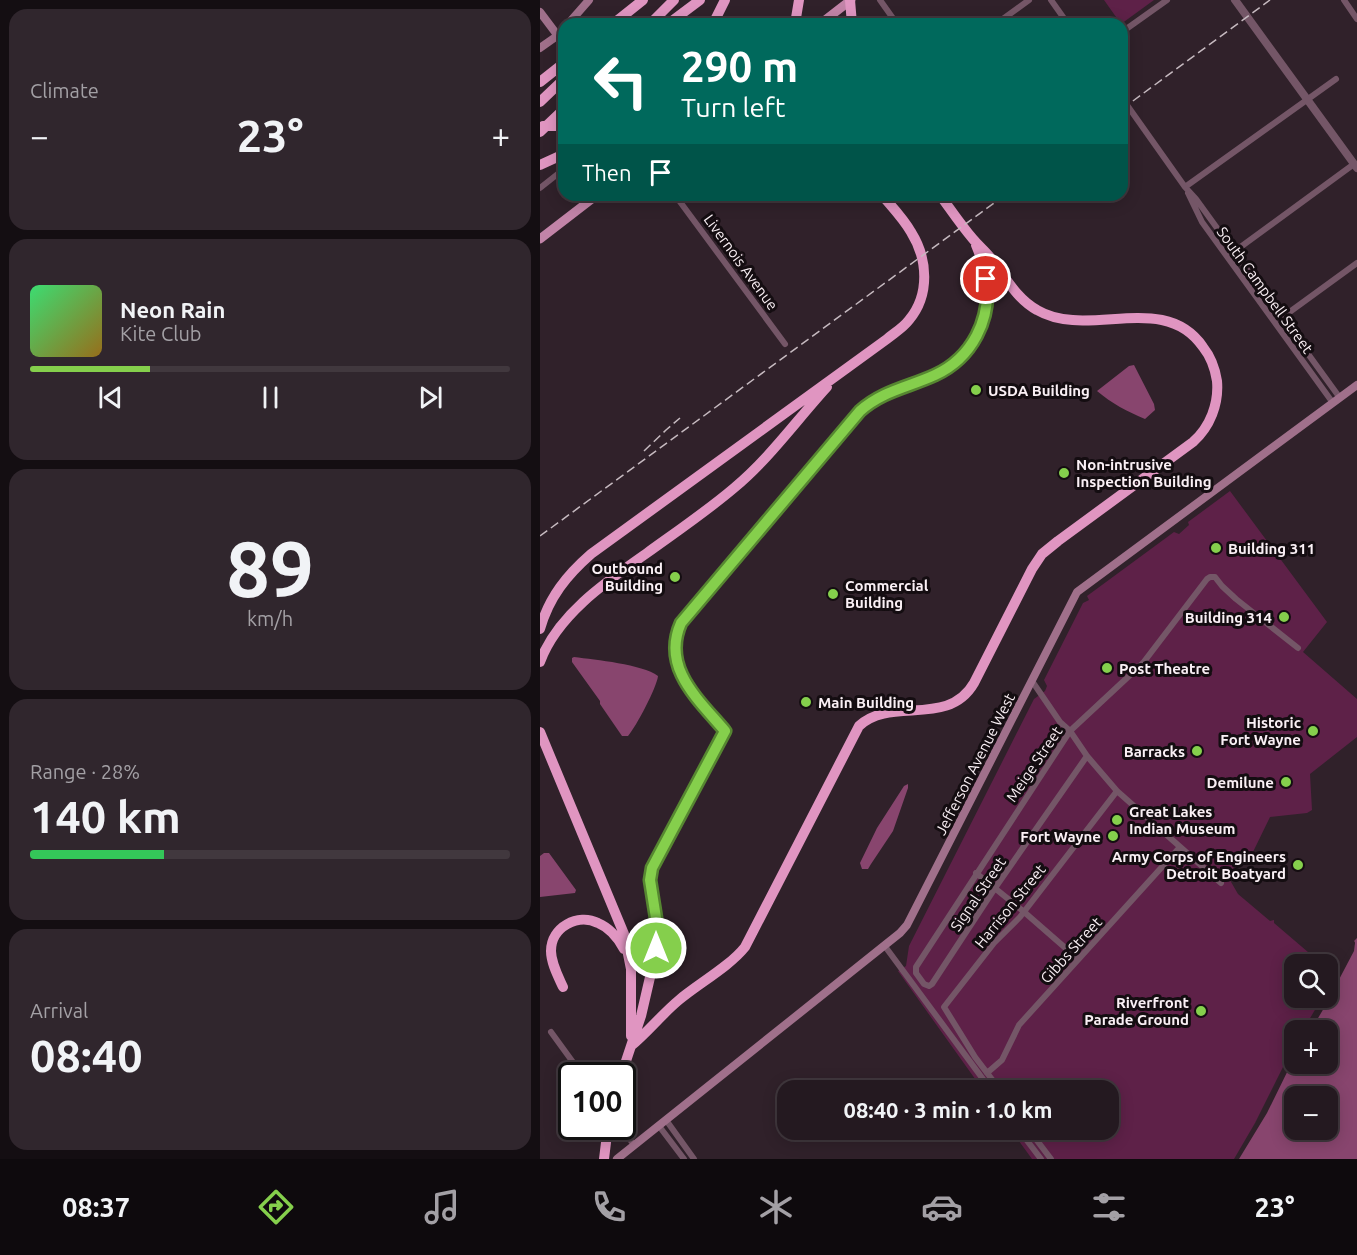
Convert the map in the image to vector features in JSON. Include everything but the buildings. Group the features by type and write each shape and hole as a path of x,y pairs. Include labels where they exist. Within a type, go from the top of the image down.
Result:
{"highway":[{"path":"621,18 644,0"},
{"path":"626,18 644,0"},
{"path":"656,18 674,0"},
{"path":"676,18 700,0"},
{"path":"796,18 799,0"},
{"path":"850,0 852,18"},
{"path":"716,18 724,2"},
{"path":"540,82 558,68"},
{"path":"540,102 558,85"},
{"path":"543,128 558,116"},
{"path":"543,128 558,127"},
{"path":"540,165 558,157"},
{"path":"540,628 558,589 591,554 887,339 912,316 920,300 925,279 923,260 917,243 906,224 887,201"},
{"path":"631,1046 673,1004 736,957 745,947 859,726 881,714 943,707 964,696 974,683 1032,569 1042,554 1192,442 1210,421 1216,399 1215,371 1210,357 1200,342 1183,328 1153,318 1060,319 1033,308 1019,296 945,201"},
{"path":"626,1062 644,1004 655,954 656,918 650,873 725,731 682,678 675,647 681,623 860,411 883,395 948,368 966,352 978,333 985,314 987,298 982,263 974,240"},
{"path":"540,662 552,638 586,600 738,485 758,466 844,370"},
{"path":"540,732 622,926 630,964 632,990 631,1046"},
{"path":"563,987 553,961 552,947 558,932 571,922 590,920 607,928 623,947 630,964"},
{"path":"604,1159 606,1140"}],"main road":[{"path":"573,18 589,0"},
{"path":"828,18 850,0"},
{"path":"540,12 557,36 540,48"},
{"path":"542,234 589,201"},
{"name":"Jefferson Avenue West","path":"617,1159 900,933 910,922 1035,684 1079,591 1357,385"}],"street":[{"path":"880,0 893,18"},
{"path":"1004,18 1029,0"},
{"path":"1051,0 1064,18"},
{"path":"1128,28 1167,0"},
{"path":"1227,257 1356,166 1235,0"},
{"path":"1344,0 1357,19"},
{"path":"1185,187 1336,79"},
{"name":"South Campbell Street","path":"1128,106 1282,318 1336,400"},
{"path":"540,188 558,174"},
{"name":"South Campbell Street","path":"1185,187 1202,222 1275,323 1336,400"},
{"name":"Livernois Avenue","path":"679,201 785,344"},
{"path":"1275,323 1357,263"},
{"name":"Meige Street","path":"929,986 924,984 916,973 916,967 1070,731 1143,663 1207,579 1216,578 1236,599 1299,648"},
{"path":"1035,684 1060,722 1070,731 1087,756 1117,791 1221,883"},
{"name":"Signal Street","path":"929,986 1087,756"},
{"name":"Harrison Street","path":"987,1073 975,1058 944,1007 1117,791"},
{"name":"Gibbs Street","path":"987,1073 1002,1060 1019,1025 1180,847"},
{"path":"976,873 1078,959"},
{"path":"884,945 984,1080"},
{"path":"551,1032 573,1062"},
{"path":"987,1073 992,1080"},
{"path":"662,1123 684,1159"},
{"path":"662,1123 694,1159"},
{"path":"630,1140 634,1145"},
{"path":"1027,1140 1041,1159"},
{"path":"1037,1140 1051,1159"}],"shaded area":[{"path":"1104,0 1154,0 1128,19 1117,18"},
{"path":"1134,365 1154,404 1155,410 1145,419 1120,407 1097,391 1129,366"},
{"name":"Fort Wayne","path":"1230,491 1327,622 1303,652 1357,699 1357,737 1310,774 1312,810 1307,813 1270,817 1252,854 1227,875 1238,894 1270,921 1274,920 1274,923 1310,954 1284,954 1284,1008 1319,1008 1312,1020 1284,1020 1284,1070 1236,1159 1032,1159 1018,1140 1119,1140 1119,1080 976,1080 898,971 906,966 909,946 1034,699 1045,691 1047,686 1044,680 1083,603 1089,600 1087,596 1174,532 1179,534 1189,525 1188,522"},
{"path":"574,657 641,668 658,676 646,707 628,736 622,736 600,704 572,662"},
{"path":"908,784 893,831 868,869 862,869 860,863 877,828 904,786"},
{"path":"549,853 576,890 575,893 540,897 540,856"},
{"path":"1357,938 1357,1159 1236,1159 1284,1070 1284,1074 1338,1074 1338,1020 1313,1020 1321,1008 1338,1008 1338,978"}],"pier":[{"path":"1354,941 1354,951 1338,981 1338,968"},
{"path":"1316,1008 1324,1008 1317,1020 1309,1020"},
{"path":"1284,1065 1284,1074 1286,1074 1267,1113 1239,1159 1234,1159"}],"railway":[{"path":"1128,105 1270,0"},
{"path":"540,536 997,201"},
{"path":"644,451 680,418"}],"place":[{"name":"USDA Building","path":"976,390"},
{"name":"Non-intrusive Inspection Building","path":"1064,473"},
{"name":"Building 311","path":"1216,548"},
{"name":"Outbound Building","path":"675,577"},
{"name":"Commercial Building","path":"833,594"},
{"name":"Building 314","path":"1284,617"},
{"name":"Post Theatre","path":"1107,668"},
{"name":"Main Building","path":"806,702"},
{"name":"Historic Fort Wayne","path":"1313,731"},
{"name":"Barracks","path":"1197,751"},
{"name":"Demilune","path":"1286,782"},
{"name":"Great Lakes Indian Museum","path":"1117,820"},
{"name":"Fort Wayne","path":"1113,836"},
{"name":"Army Corps of Engineers Detroit Boatyard","path":"1298,865"},
{"name":"Riverfront Parade Ground","path":"1201,1011"}],"route":[{"path":"656,948 656,918 650,873 725,731 682,678 675,647 681,623 860,411 883,395 942,371 966,352 984,319 987,305 986,279"}]}
